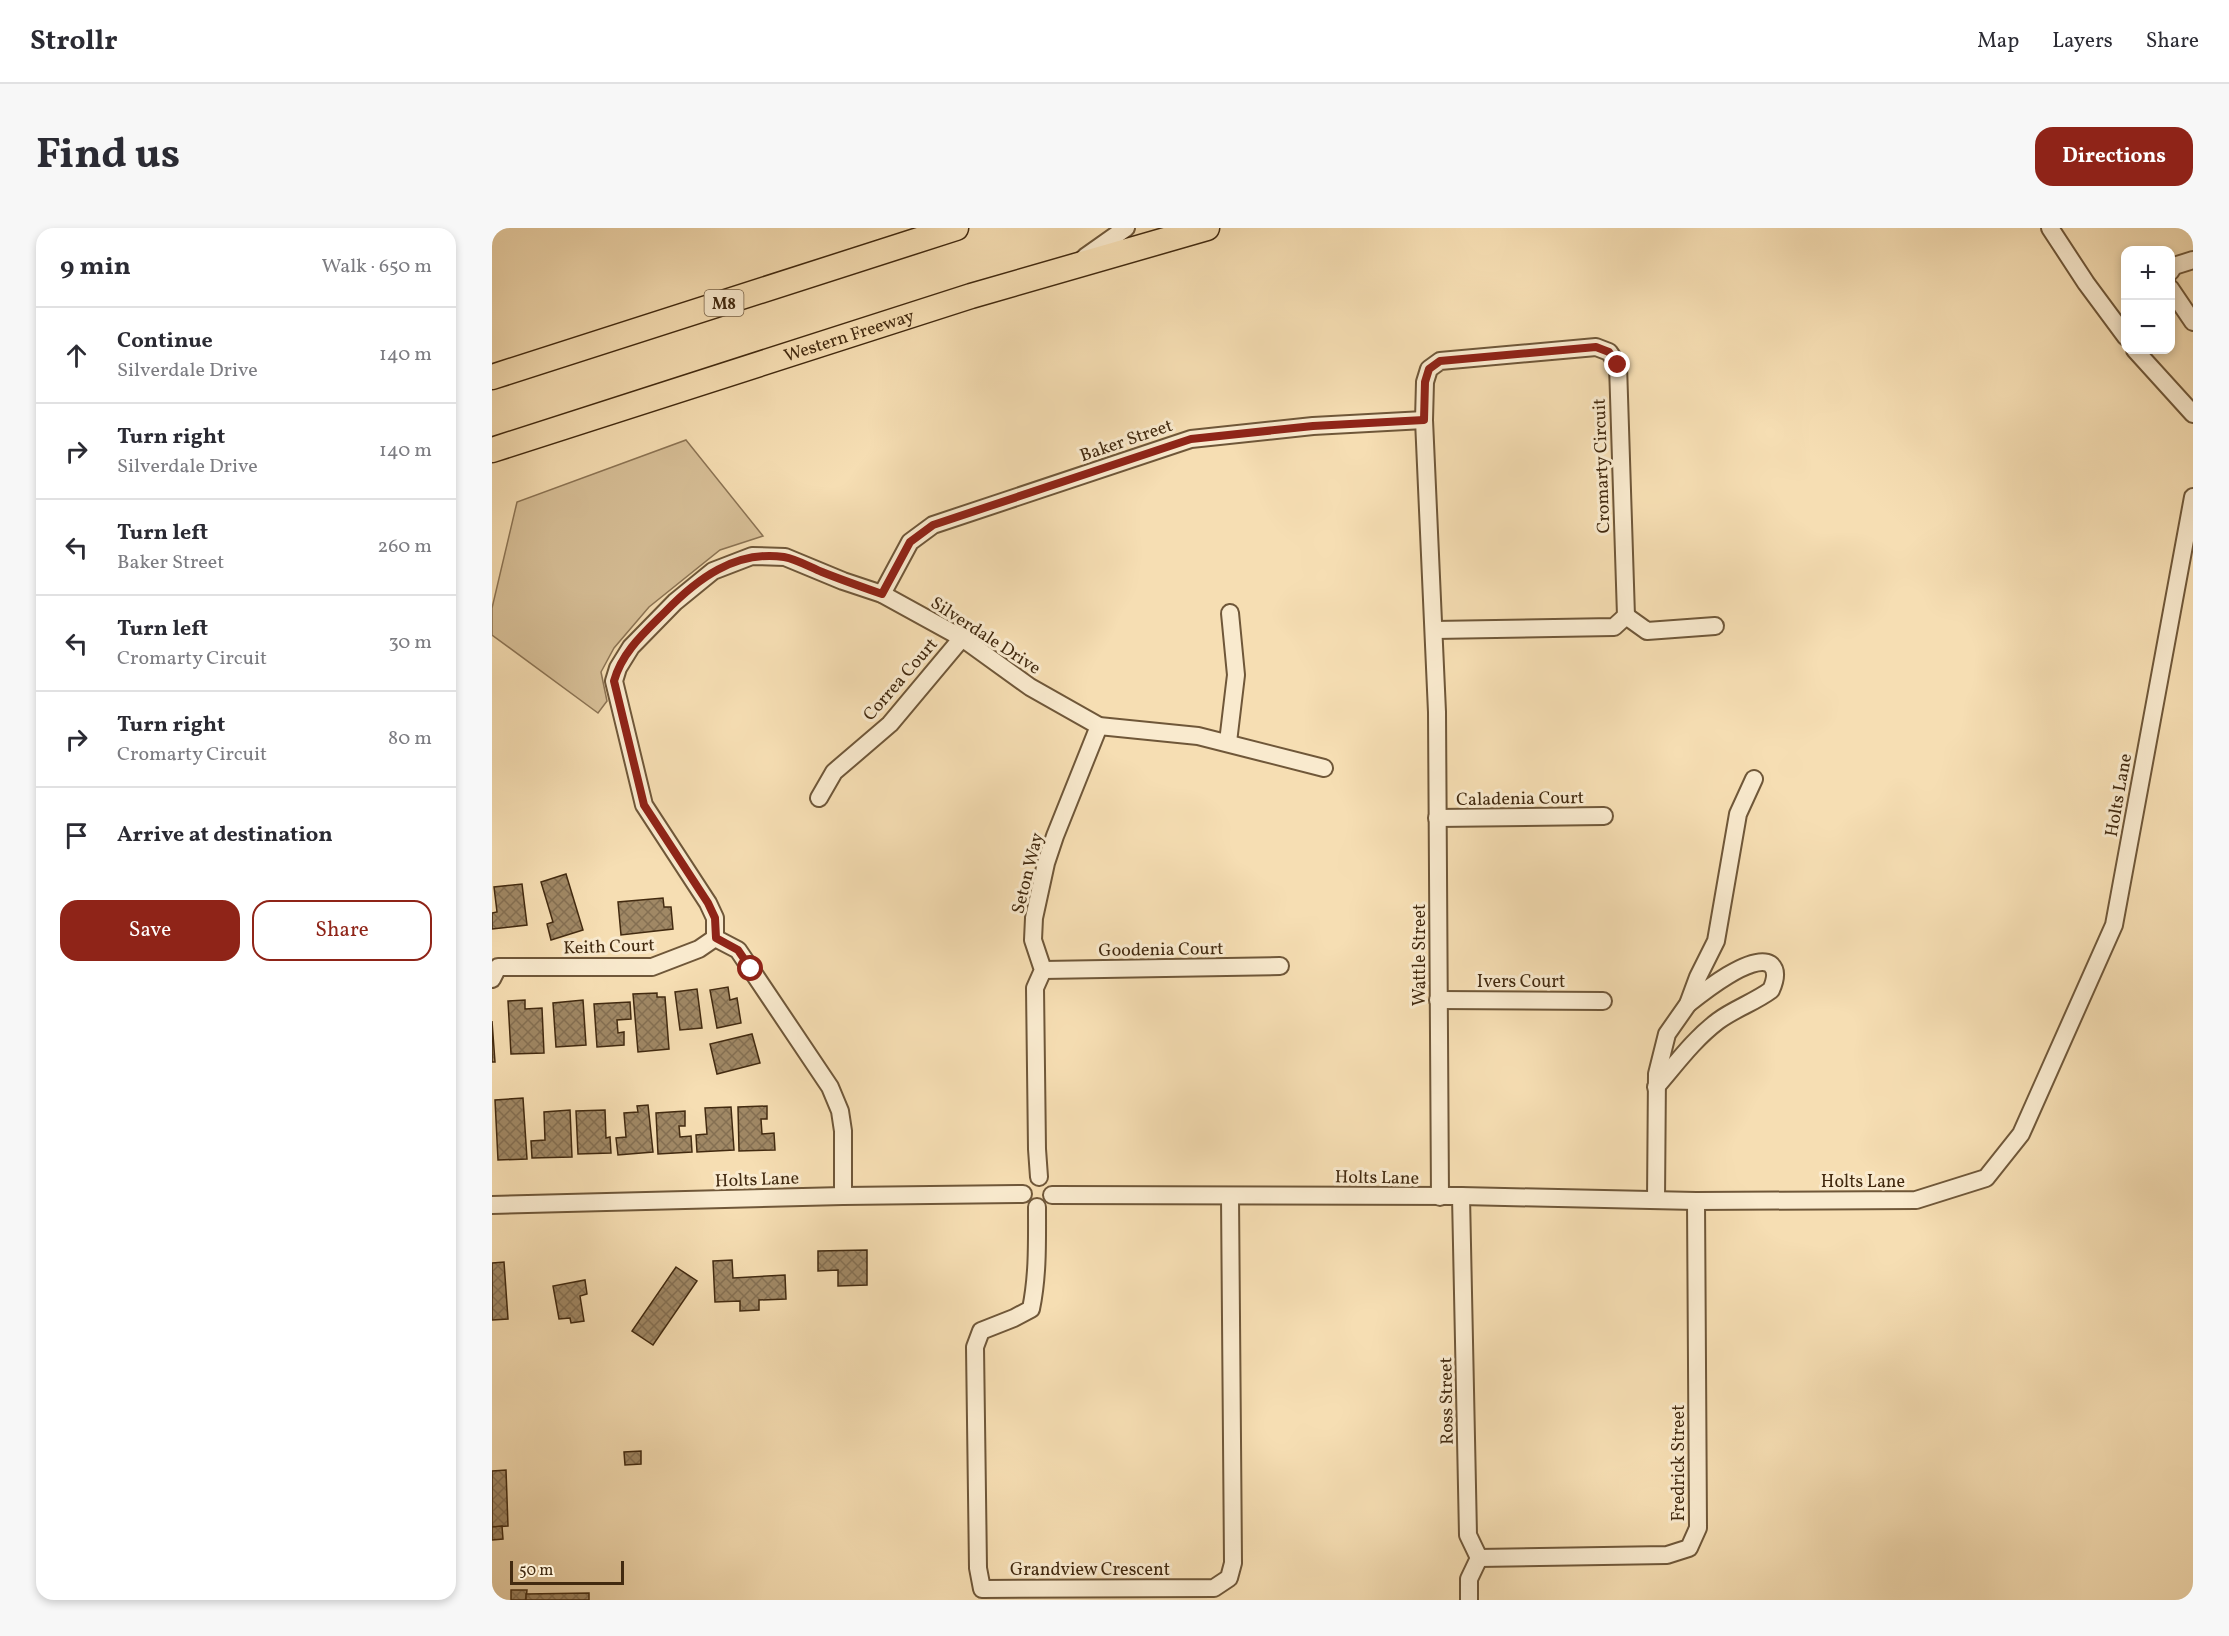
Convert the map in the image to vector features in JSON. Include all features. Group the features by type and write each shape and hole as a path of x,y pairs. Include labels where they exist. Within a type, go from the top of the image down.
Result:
{"highway":[{"name":"M8","path":"492,377 956,228"},
{"name":"Western Freeway","path":"492,450 971,296 1208,228"}],"street":[{"path":"1067,268 1126,228"},
{"path":"2050,228 2121,330"},
{"path":"2175,266 2193,260"},
{"path":"2175,295 2193,322"},
{"name":"Cromarty Circuit","path":"1437,712 1424,420 1425,382 1429,369 1440,361 1596,347 1609,352 1618,365 1626,616"},
{"path":"2140,354 2193,414"},
{"name":"Baker Street","path":"882,594 910,542 933,525 1191,439 1313,426 1424,420"},
{"name":"Holts Lane","path":"1052,1195 1461,1196 1696,1201 1916,1200 1986,1178 2021,1134 2114,925 2193,497"},
{"name":"Silverdale Drive","path":"716,938 715,918 708,903 644,805 614,681 618,668 631,647 675,602 713,571 752,556 785,557 882,594 962,638 1030,687 1099,726 1198,736 1324,768"},
{"path":"1227,742 1236,675 1230,613"},
{"path":"1434,630 1614,627 1626,616 1647,631 1715,626"},
{"name":"Correa Court","path":"819,798 834,772 890,724 962,638"},
{"name":"Wattle Street","path":"1437,712 1440,1197"},
{"name":"Seton Way","path":"1043,970 1033,940 1034,918 1046,863 1099,726"},
{"path":"1656,1200 1657,1074 1667,1034 1688,1004 1698,976 1716,941 1738,814 1754,779"},
{"name":"Caladenia Court","path":"1437,818 1604,816"},
{"path":"716,938 738,950 830,1087 840,1110 843,1131 843,1196"},
{"name":"Keith Court","path":"494,967 652,967 699,949 716,938"},
{"path":"1656,1087 1687,1048 1719,1020 1771,990 1775,971 1772,966 1763,961 1750,963 1688,1004"},
{"name":"Goodenia Court","path":"1043,970 1280,966"},
{"path":"1039,1178 1036,1149 1035,988 1043,970"},
{"name":"Ivers Court","path":"1438,1000 1603,1001"},
{"path":"1039,1178 1050,1183 1052,1195 1047,1204 1037,1207 1028,1203 1023,1194 1025,1184 1031,1179 1039,1178"},
{"name":"Holts Lane","path":"492,1205 1023,1194"},
{"name":"Grandview Crescent","path":"1037,1207 1037,1257 1031,1309 981,1331 975,1347 978,1568 982,1588 1214,1588 1229,1578 1233,1563 1230,1196"},
{"name":"Ross Street","path":"1461,1196 1468,1535 1479,1558"},
{"name":"Fredrick Street","path":"1479,1558 1667,1555 1689,1548 1698,1528 1696,1201"},
{"path":"1469,1600 1469,1580 1479,1558"}],"shaded area":[{"path":"686,440 763,536 720,550 649,607 614,648 601,672 607,701 598,713 492,635 492,608 517,502"}],"building":[{"path":"566,874 583,930 551,940 547,924 553,922 541,882"},
{"path":"522,884 527,925 492,929 492,913 497,912 494,887"},
{"path":"663,898 664,907 671,907 673,929 621,935 618,902"},
{"path":"728,987 730,1000 737,998 741,1023 717,1028 710,990"},
{"path":"697,989 702,1028 680,1030 675,992"},
{"path":"657,993 657,997 665,997 669,1049 638,1052 633,994"},
{"path":"525,1000 525,1009 542,1008 544,1053 511,1054 508,1001"},
{"path":"583,1000 586,1045 556,1047 553,1003"},
{"path":"630,1002 631,1019 617,1020 618,1033 624,1032 624,1045 597,1047 594,1004"},
{"path":"492,1021 495,1062 492,1062"},
{"path":"752,1034 760,1063 717,1074 710,1044"},
{"path":"523,1098 527,1159 498,1160 495,1100"},
{"path":"648,1105 653,1152 618,1155 616,1138 626,1137 624,1113 638,1112 637,1106"},
{"path":"767,1106 767,1119 761,1119 762,1134 774,1133 775,1150 739,1151 738,1107"},
{"path":"731,1107 734,1150 697,1152 696,1135 707,1134 705,1108"},
{"path":"570,1110 572,1157 532,1158 531,1141 545,1140 544,1112"},
{"path":"605,1110 606,1138 610,1137 611,1153 578,1154 576,1111"},
{"path":"685,1111 685,1126 679,1126 680,1137 691,1136 692,1152 658,1154 656,1113"},
{"path":"867,1250 867,1285 838,1286 838,1270 818,1271 818,1251"},
{"path":"732,1260 733,1278 785,1275 786,1299 759,1300 759,1310 740,1311 740,1301 715,1302 713,1261"},
{"path":"504,1262 508,1319 492,1320 492,1263"},
{"path":"676,1267 697,1281 653,1345 632,1331"},
{"path":"585,1280 587,1294 580,1296 584,1321 571,1323 570,1318 559,1319 553,1286"},
{"path":"641,1451 641,1464 625,1465 624,1452"},
{"path":"506,1470 508,1526 492,1527 492,1471"},
{"path":"502,1526 503,1539 492,1540 492,1527"},
{"path":"511,1590 527,1590 526,1600 511,1600"},
{"path":"589,1593 589,1600 526,1600 526,1594"}],"route":[{"path":"751,969 738,950 716,938 715,918 708,903 644,805 614,681 618,668 631,647 675,602 713,571 752,556 785,557 882,594 910,542 933,525 1191,439 1313,426 1424,420 1425,382 1429,369 1440,361 1596,347 1609,352 1618,365"}]}
